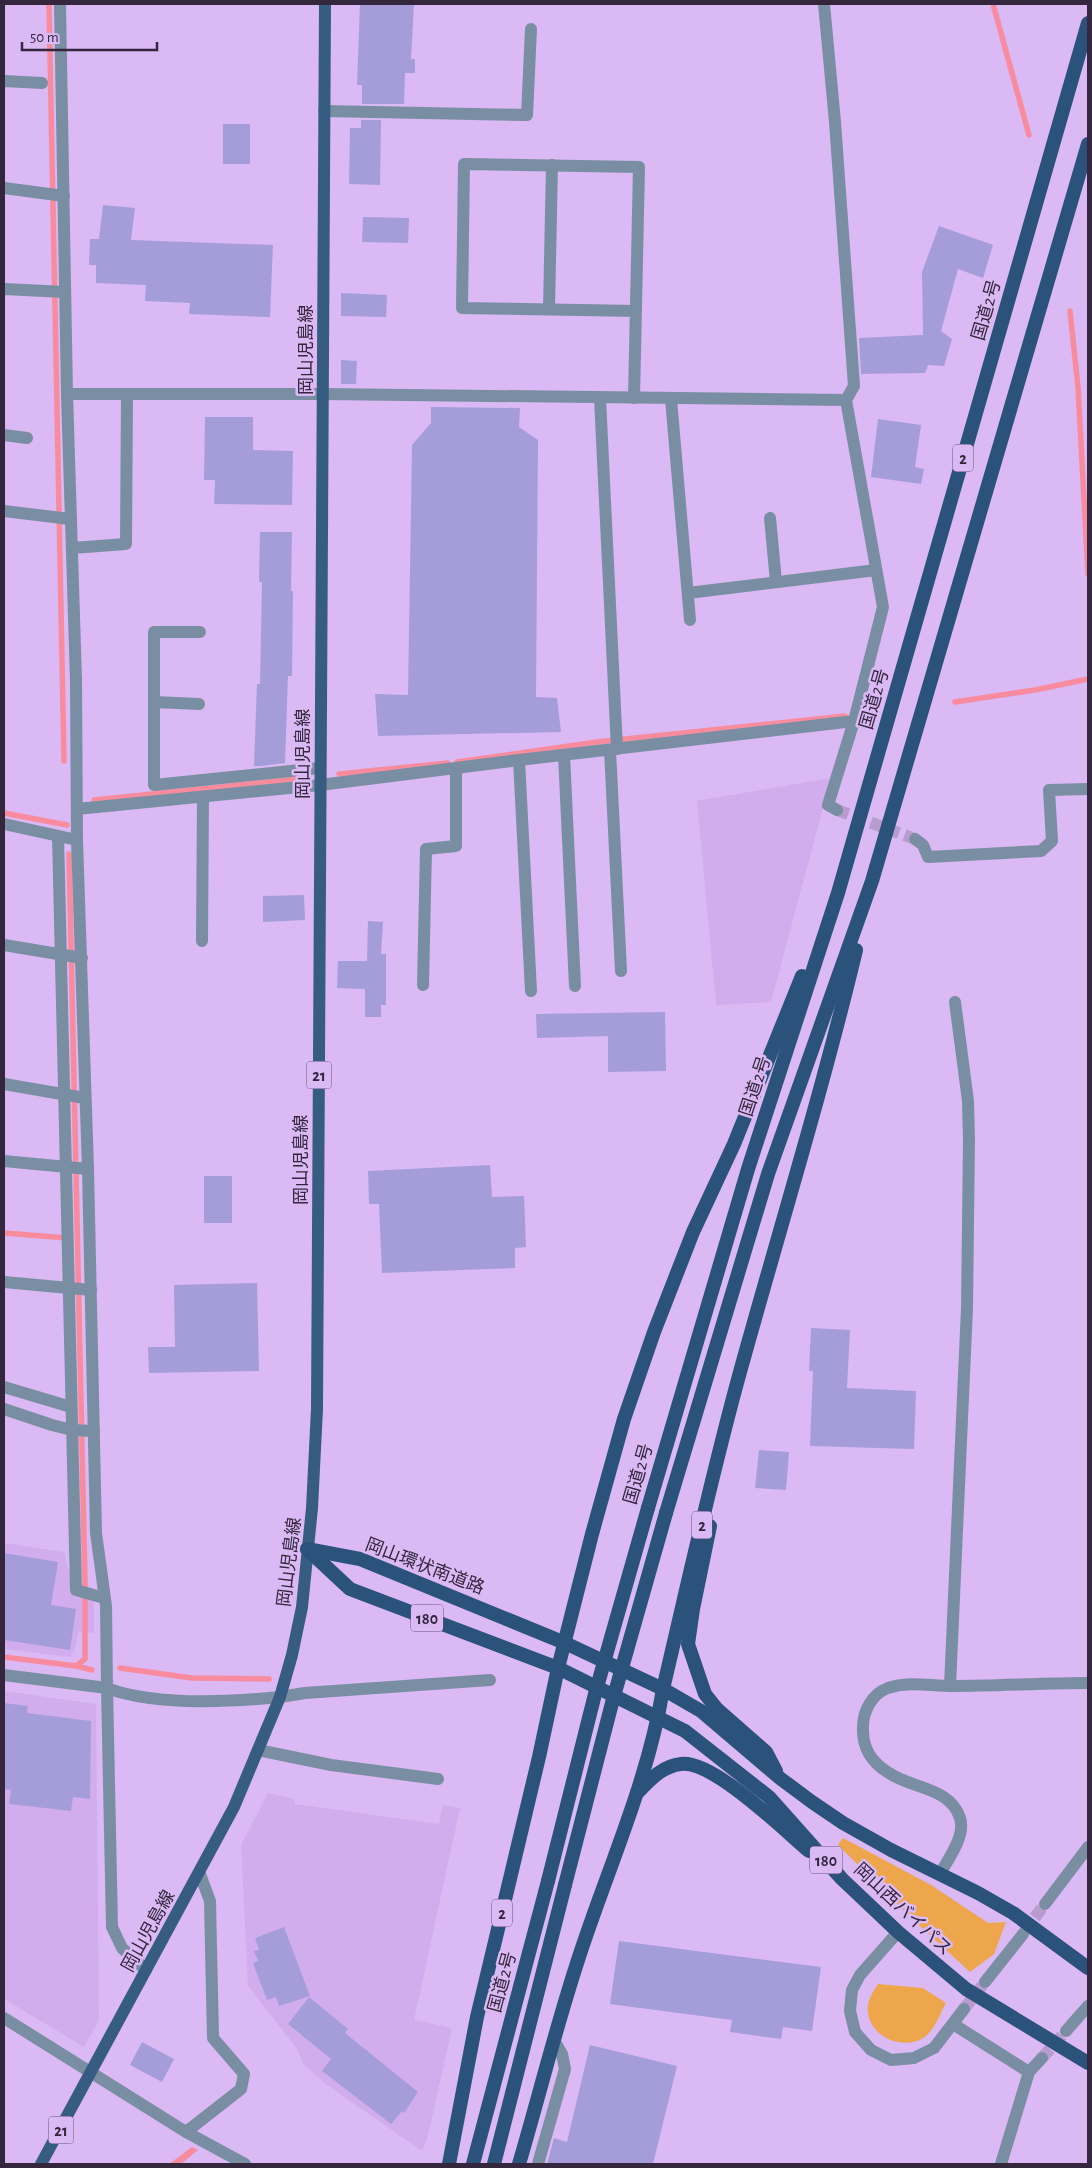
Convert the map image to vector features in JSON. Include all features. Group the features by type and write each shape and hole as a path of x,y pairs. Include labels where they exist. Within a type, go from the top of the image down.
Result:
{"highway":[{"name":"国道2号","path":"474,2164 595,1694 648,1508 748,1170 838,893 1088,23"},
{"name":"国道2号","path":"494,2164 612,1703 666,1513 768,1174 872,881 1088,144"},
{"name":"2","path":"520,2164 578,1961 635,1795 658,1716 714,1471 740,1372 831,1055 872,881"},
{"name":"2","path":"449,2161 477,2017 539,1757 558,1668 624,1419 654,1332 693,1232 734,1144 788,1009 838,893"},
{"path":"714,1471 715,1499 688,1644 705,1694 717,1709 766,1752 781,1779"},
{"name":"岡山環状南道路","path":"307,1549 360,1559 564,1643"},
{"name":"180","path":"307,1549 350,1589 558,1668"},
{"name":"岡山西バイパス","path":"564,1643 663,1689 701,1711 781,1779 843,1823 1013,1913 1088,1968"},
{"name":"岡山西バイパス","path":"558,1668 685,1730 769,1798 842,1879 898,1932 966,1989 1088,2063"},
{"path":"635,1795 660,1771 681,1764 703,1768 726,1781 842,1879"}],"main road":[{"name":"岡山児島線","path":"42,2164 200,1874 234,1807 280,1697 292,1655 302,1607 312,1508 317,1409 325,4"}],"street":[{"path":"60,4 59,292 67,394 64,519 72,548 77,809 71,957 76,1168 67,1239 79,1289 71,1407 83,1430 96,1533 99,1597 106,1606 112,1927 122,1948 146,1970"},
{"path":"824,4 835,122 854,386 846,400 882,607 854,721 828,806 837,810"},
{"path":"324,111 527,115 531,29"},
{"path":"4,81 42,83"},
{"path":"634,398 636,310 639,167 464,164 462,308 636,310"},
{"path":"549,309 552,165"},
{"path":"4,188 58,195"},
{"path":"4,289 59,292"},
{"path":"67,394 323,394 846,400"},
{"path":"72,548 126,544 127,395"},
{"path":"600,398 615,745 621,972"},
{"path":"671,399 690,620"},
{"path":"4,435 27,438"},
{"path":"4,511 64,519"},
{"path":"770,518 776,582"},
{"path":"688,593 876,570"},
{"path":"200,632 154,632 154,785 203,797 320,786 456,769 615,745 854,721"},
{"path":"154,702 199,704"},
{"path":"564,754 575,986"},
{"path":"519,760 531,990"},
{"path":"77,809 320,768"},
{"path":"423,985 426,850 456,846 456,769"},
{"path":"915,839 923,845 928,857 1041,851 1052,841 1049,790 1088,789"},
{"path":"202,941 203,797"},
{"path":"4,824 77,840"},
{"path":"58,836 71,957 83,1430 76,1590 99,1597"},
{"path":"4,945 71,957"},
{"path":"950,1686 967,1308 969,1140 968,1101 954,1002"},
{"path":"4,1084 75,1096"},
{"path":"4,1161 76,1168"},
{"path":"4,1282 79,1289"},
{"path":"4,1387 71,1407"},
{"path":"4,1409 83,1430"},
{"path":"4,1675 107,1688 123,1694 187,1701 244,1700 314,1692 490,1680"},
{"path":"940,1874 961,1831 960,1820 954,1807 942,1795 890,1774 870,1758 862,1740 863,1717 872,1699 886,1689 906,1683 950,1686 1088,1683"},
{"path":"258,1750 331,1765 438,1779"},
{"path":"1045,1904 1088,1847"},
{"path":"186,2132 241,2089 244,2074 213,2038 210,1901 200,1874"},
{"path":"898,1932 860,1975 852,1990 850,2011 855,2032 871,2050 891,2060 914,2058 934,2048 964,2010"},
{"path":"985,1982 1023,1934"},
{"path":"1066,2031 1088,2006"},
{"path":"4,2018 186,2132 245,2164"},
{"path":"953,2024 1030,2072"},
{"path":"538,2164 565,2069 562,2054 555,2042"},
{"path":"1001,2164 1030,2072 1042,2058"}],"shaded area":[{"path":"831,778 771,1002 716,1005 697,801"},
{"path":"4,1543 64,1552 70,1576 94,1593 94,1633 78,1632 76,1646 70,1657 4,1649"},
{"path":"4,1691 96,1704 99,2020 84,2047 4,1999"},
{"path":"268,1793 294,1799 295,1804 439,1824 443,1805 460,1808 414,2020 452,2028 427,2140 422,2151 327,2085 303,2064 298,2050 248,1986 241,1845"},
{"path":"843,1838 931,1885 988,1923 1006,1922 994,1954 970,1972 909,1916 838,1845"},
{"path":"878,1984 923,1988 946,2003 931,2031 920,2040 901,2043 883,2036 876,2030 868,2013 868,2005 870,1997"},
{"path":"192,2147 198,2150 181,2164 169,2164"}],"building":[{"path":"360,4 414,4 411,59 415,59 415,73 405,73 404,104 362,104 362,85 357,85"},
{"path":"361,120 381,120 380,185 349,184 350,128 361,128"},
{"path":"223,124 250,124 250,164 223,164"},
{"path":"103,205 135,208 131,240 273,245 270,317 189,314 190,303 145,301 146,285 96,283 96,265 89,265 90,239 99,239"},
{"path":"363,217 409,218 408,243 362,242"},
{"path":"939,226 993,245 983,278 958,269 941,331 952,339 944,366 928,365 925,373 861,374 859,338 923,335 922,272"},
{"path":"341,293 387,295 386,317 341,316"},
{"path":"341,360 357,361 356,384 341,384"},
{"path":"431,407 520,408 519,427 538,440 536,697 557,698 561,732 378,736 375,694 408,695 412,445 431,423"},
{"path":"205,417 253,417 253,450 293,451 292,505 214,504 215,480 204,480"},
{"path":"878,419 921,425 915,467 924,469 921,484 871,477"},
{"path":"260,532 292,532 292,676 288,676 285,763 254,766 257,684 260,684 262,582 259,582"},
{"path":"304,895 305,920 263,922 263,896"},
{"path":"368,921 383,922 381,954 386,954 386,1005 381,1005 381,1017 365,1017 365,989 337,988 338,961 367,961"},
{"path":"665,1012 666,1071 608,1072 608,1036 537,1038 536,1014"},
{"path":"490,1165 492,1197 524,1196 526,1247 515,1248 515,1268 382,1273 379,1204 369,1204 368,1171"},
{"path":"204,1176 232,1176 232,1223 204,1223"},
{"path":"257,1283 259,1371 149,1373 148,1347 175,1347 174,1285"},
{"path":"811,1328 850,1330 847,1388 916,1391 914,1449 810,1446 813,1371 809,1371"},
{"path":"759,1450 789,1452 786,1490 755,1488"},
{"path":"4,1553 58,1562 51,1605 76,1609 70,1650 4,1640"},
{"path":"4,1703 28,1706 27,1713 91,1721 90,1799 73,1797 71,1811 9,1804 11,1790 4,1789"},
{"path":"284,1927 310,1996 279,2006 276,1997 267,2000 253,1963 258,1961 254,1951 259,1950 255,1938"},
{"path":"619,1941 821,1967 812,2031 783,2027 781,2039 730,2032 732,2020 610,2004"},
{"path":"309,1997 348,2029 345,2033 418,2092 404,2113 402,2111 391,2124 322,2071 331,2059 288,2024"},
{"path":"142,2042 174,2059 162,2082 130,2065"},
{"path":"590,2045 677,2066 653,2164 547,2164 554,2138 567,2142"}],"waterway":[{"path":"49,4 64,761"},
{"path":"993,4 1029,135"},
{"path":"1070,311 1078,387 1088,574"},
{"path":"955,702 1035,690 1088,679"},
{"path":"457,762 597,742 845,716"},
{"path":"339,774 448,763"},
{"path":"94,800 306,778"},
{"path":"4,813 67,825"},
{"path":"4,1657 76,1666 85,1659 85,1583 69,854"},
{"path":"4,1233 67,1238"},
{"path":"76,1666 92,1670"},
{"path":"120,1668 192,1678 269,1679"}],"tunnel":[{"path":"837,810 915,839"},
{"path":"1024,1932 1045,1904"},
{"path":"964,2009 985,1982"},
{"path":"1042,2058 1066,2031"}]}
